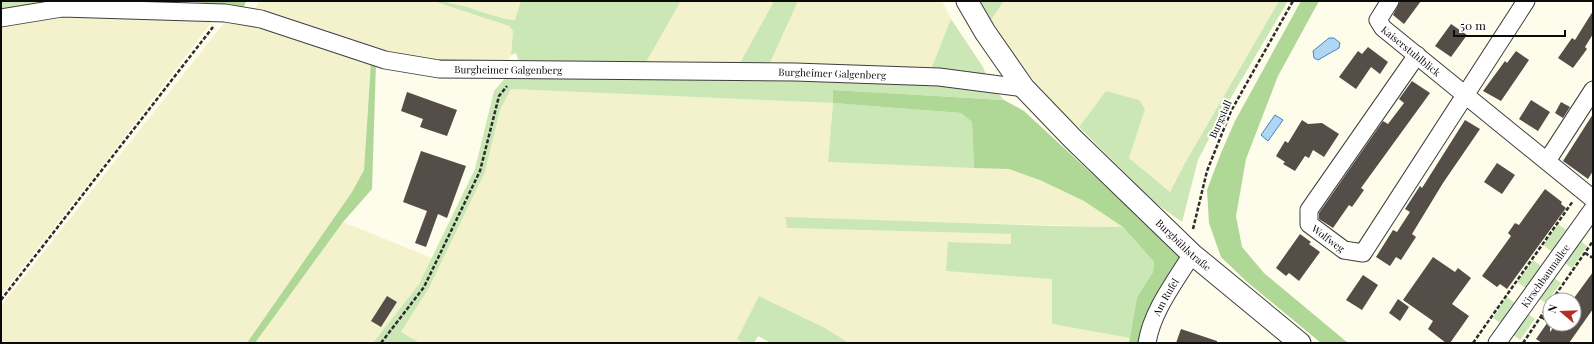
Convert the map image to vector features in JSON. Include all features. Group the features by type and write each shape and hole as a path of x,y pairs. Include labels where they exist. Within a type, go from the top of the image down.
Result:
{"street":[{"name":"Burgbühlstraße","path":"967,1 985,32 1024,88 1073,139 1192,254 1300,343"},
{"name":"Kaiserstuhlblick","path":"1390,1 1378,20 1382,28 1547,160 1587,194"},
{"path":"1465,95 1526,1"},
{"name":"Burgheimer Galgenberg","path":"1,18 62,8 224,13 261,19 385,60 439,69 795,72 939,76 1024,88"},
{"name":"Wolfweg","path":"1417,55 1309,210 1308,224 1344,250 1363,253 1465,95"},
{"path":"1547,160 1593,90"},
{"name":"Kirschbaumallee","path":"1497,343 1593,209"},
{"name":"Am Rufel","path":"1148,343 1149,331 1161,307 1192,254"}],"path":[{"name":"Burgstall","path":"1192,254 1193,229 1207,170 1231,111 1293,1"},
{"path":"1,300 224,13"},
{"path":"381,343 424,287 480,171 499,96 524,70"},
{"path":"1473,343 1587,194"},
{"path":"1558,292 1593,241"},
{"path":"1585,253 1593,258"},
{"path":"1523,343 1541,317"}],"green space":[{"path":"1,1 82,1 1,11"},
{"path":"155,1 246,1 244,7 195,2 156,3"},
{"path":"259,1 433,1 509,26 513,31 511,55 506,63 415,61 254,11"},
{"path":"433,1 464,6 494,16 515,20 521,1 681,1 645,64 520,66 516,53 511,55 513,31 509,26"},
{"path":"448,1 521,1 516,20 481,13"},
{"path":"681,1 774,1 740,63 645,64"},
{"path":"774,1 798,1 770,63 740,63"},
{"path":"798,1 942,1 951,19 931,69 770,63"},
{"path":"980,1 1004,1 991,20"},
{"path":"1004,1 1279,1 1185,163 1170,192 1129,158 1144,109 1106,92 1079,127 1055,106 1023,68 991,20"},
{"path":"1279,1 1288,1 1226,106 1198,160 1182,222 1154,202 1079,127 1106,91 1139,100 1145,109 1129,158 1170,192 1185,163"},
{"path":"1301,1 1319,1 1278,76 1246,159 1236,216 1242,247 1264,273 1348,343 1321,343 1246,281 1221,257 1209,223 1207,190 1221,153 1235,121"},
{"path":"74,14 209,18 211,23 1,295 1,23"},
{"path":"951,19 983,67 986,75 952,70 931,69"},
{"path":"229,21 255,23 371,62 364,170 352,192 247,343 1,343 1,306 224,23"},
{"path":"371,62 376,63 372,189 343,222 255,343 247,343 352,192 364,170"},
{"path":"642,74 950,85 998,93 1004,100 833,90 834,103 961,113 972,122 974,168 828,162 833,103 511,89 500,110 485,172 429,288 401,332 420,343 373,343 419,284 475,169 494,91 506,77"},
{"path":"511,89 833,103 828,162 1009,169 1042,181 1084,201 1123,227 785,218 787,228 1011,234 1011,244 948,242 1053,279 1052,324 1130,338 1129,343 849,343 825,328 759,296 737,339 743,343 420,343 401,332 429,288 485,172 500,110"},
{"path":"833,90 1004,100 1024,111 1183,258 1144,343 1129,343 1137,297 1153,272 1154,262 1123,227 1084,201 1042,181 1009,169 974,168 972,122 961,113 833,103"},
{"path":"785,217 1123,227 1154,262 1153,272 1137,297 1130,338 1052,324 1052,279 946,271 948,242 1011,244 1011,234 787,228"},
{"path":"343,222 432,258 419,284 373,343 255,343"},
{"path":"1558,224 1566,230 1551,251 1543,245"},
{"path":"1579,240 1587,246 1572,268 1563,262"},
{"path":"1533,260 1541,266 1526,288 1517,282"},
{"path":"1553,277 1561,283 1554,292 1542,292"},
{"path":"1542,292 1542,300 1538,298"},
{"path":"759,296 825,328 849,343 771,343 758,336 754,343 743,343 737,339"},
{"path":"1507,297 1515,303 1501,323 1493,318"},
{"path":"1527,313 1535,319 1520,340 1512,334"}],"water":[{"path":"1329,38 1334,38 1340,43 1339,48 1318,60 1314,58 1313,51"},
{"path":"1275,115 1283,120 1268,141 1261,135"}],"building":[{"path":"1400,1 1421,1 1404,24 1393,15"},
{"path":"1593,11 1593,34 1585,47 1587,49 1573,68 1558,58 1572,38 1575,40"},
{"path":"1451,24 1467,35 1451,57 1435,46"},
{"path":"1368,47 1388,62 1380,74 1371,67 1356,89 1339,77 1358,51 1362,54"},
{"path":"1516,51 1529,60 1501,101 1483,91 1505,61 1507,63"},
{"path":"1412,81 1430,93 1361,188 1364,190 1352,207 1349,205 1333,228 1319,219 1319,213 1383,121 1388,124 1404,103 1399,99"},
{"path":"407,92 457,110 447,136 420,127 423,119 401,111"},
{"path":"1531,100 1550,112 1538,131 1519,119"},
{"path":"1561,102 1570,107 1563,118 1555,113"},
{"path":"1593,114 1593,171 1588,179 1563,161"},
{"path":"1302,120 1308,124 1322,123 1339,134 1324,157 1313,150 1309,158 1305,156 1295,171 1283,164 1285,162 1276,156 1285,141 1288,143"},
{"path":"1465,120 1480,129 1443,183 1412,234 1416,237 1401,260 1396,257 1390,266 1376,257 1393,230 1397,232 1410,212 1405,209 1420,186 1422,188"},
{"path":"421,151 466,166 447,218 438,214 426,247 415,243 427,211 403,202"},
{"path":"1497,163 1515,175 1502,194 1484,182"},
{"path":"1545,189 1562,202 1561,204 1566,208 1507,289 1500,284 1497,287 1482,276 1511,236 1508,233 1515,223 1519,225"},
{"path":"1300,234 1311,242 1309,244 1320,252 1299,281 1289,273 1286,276 1276,268"},
{"path":"1433,257 1455,272 1458,268 1471,278 1452,304 1469,316 1450,343 1446,343 1428,329 1433,321 1403,300"},
{"path":"1593,272 1593,309 1582,325 1582,292 1578,292"},
{"path":"1363,275 1378,285 1362,310 1346,300"},
{"path":"387,296 397,302 381,327 371,321"},
{"path":"1398,299 1409,307 1400,321 1389,313"},
{"path":"1181,329 1217,341 1217,343 1176,343"},
{"path":"1542,330 1542,332 1577,332 1569,343 1542,343 1536,339"}]}
